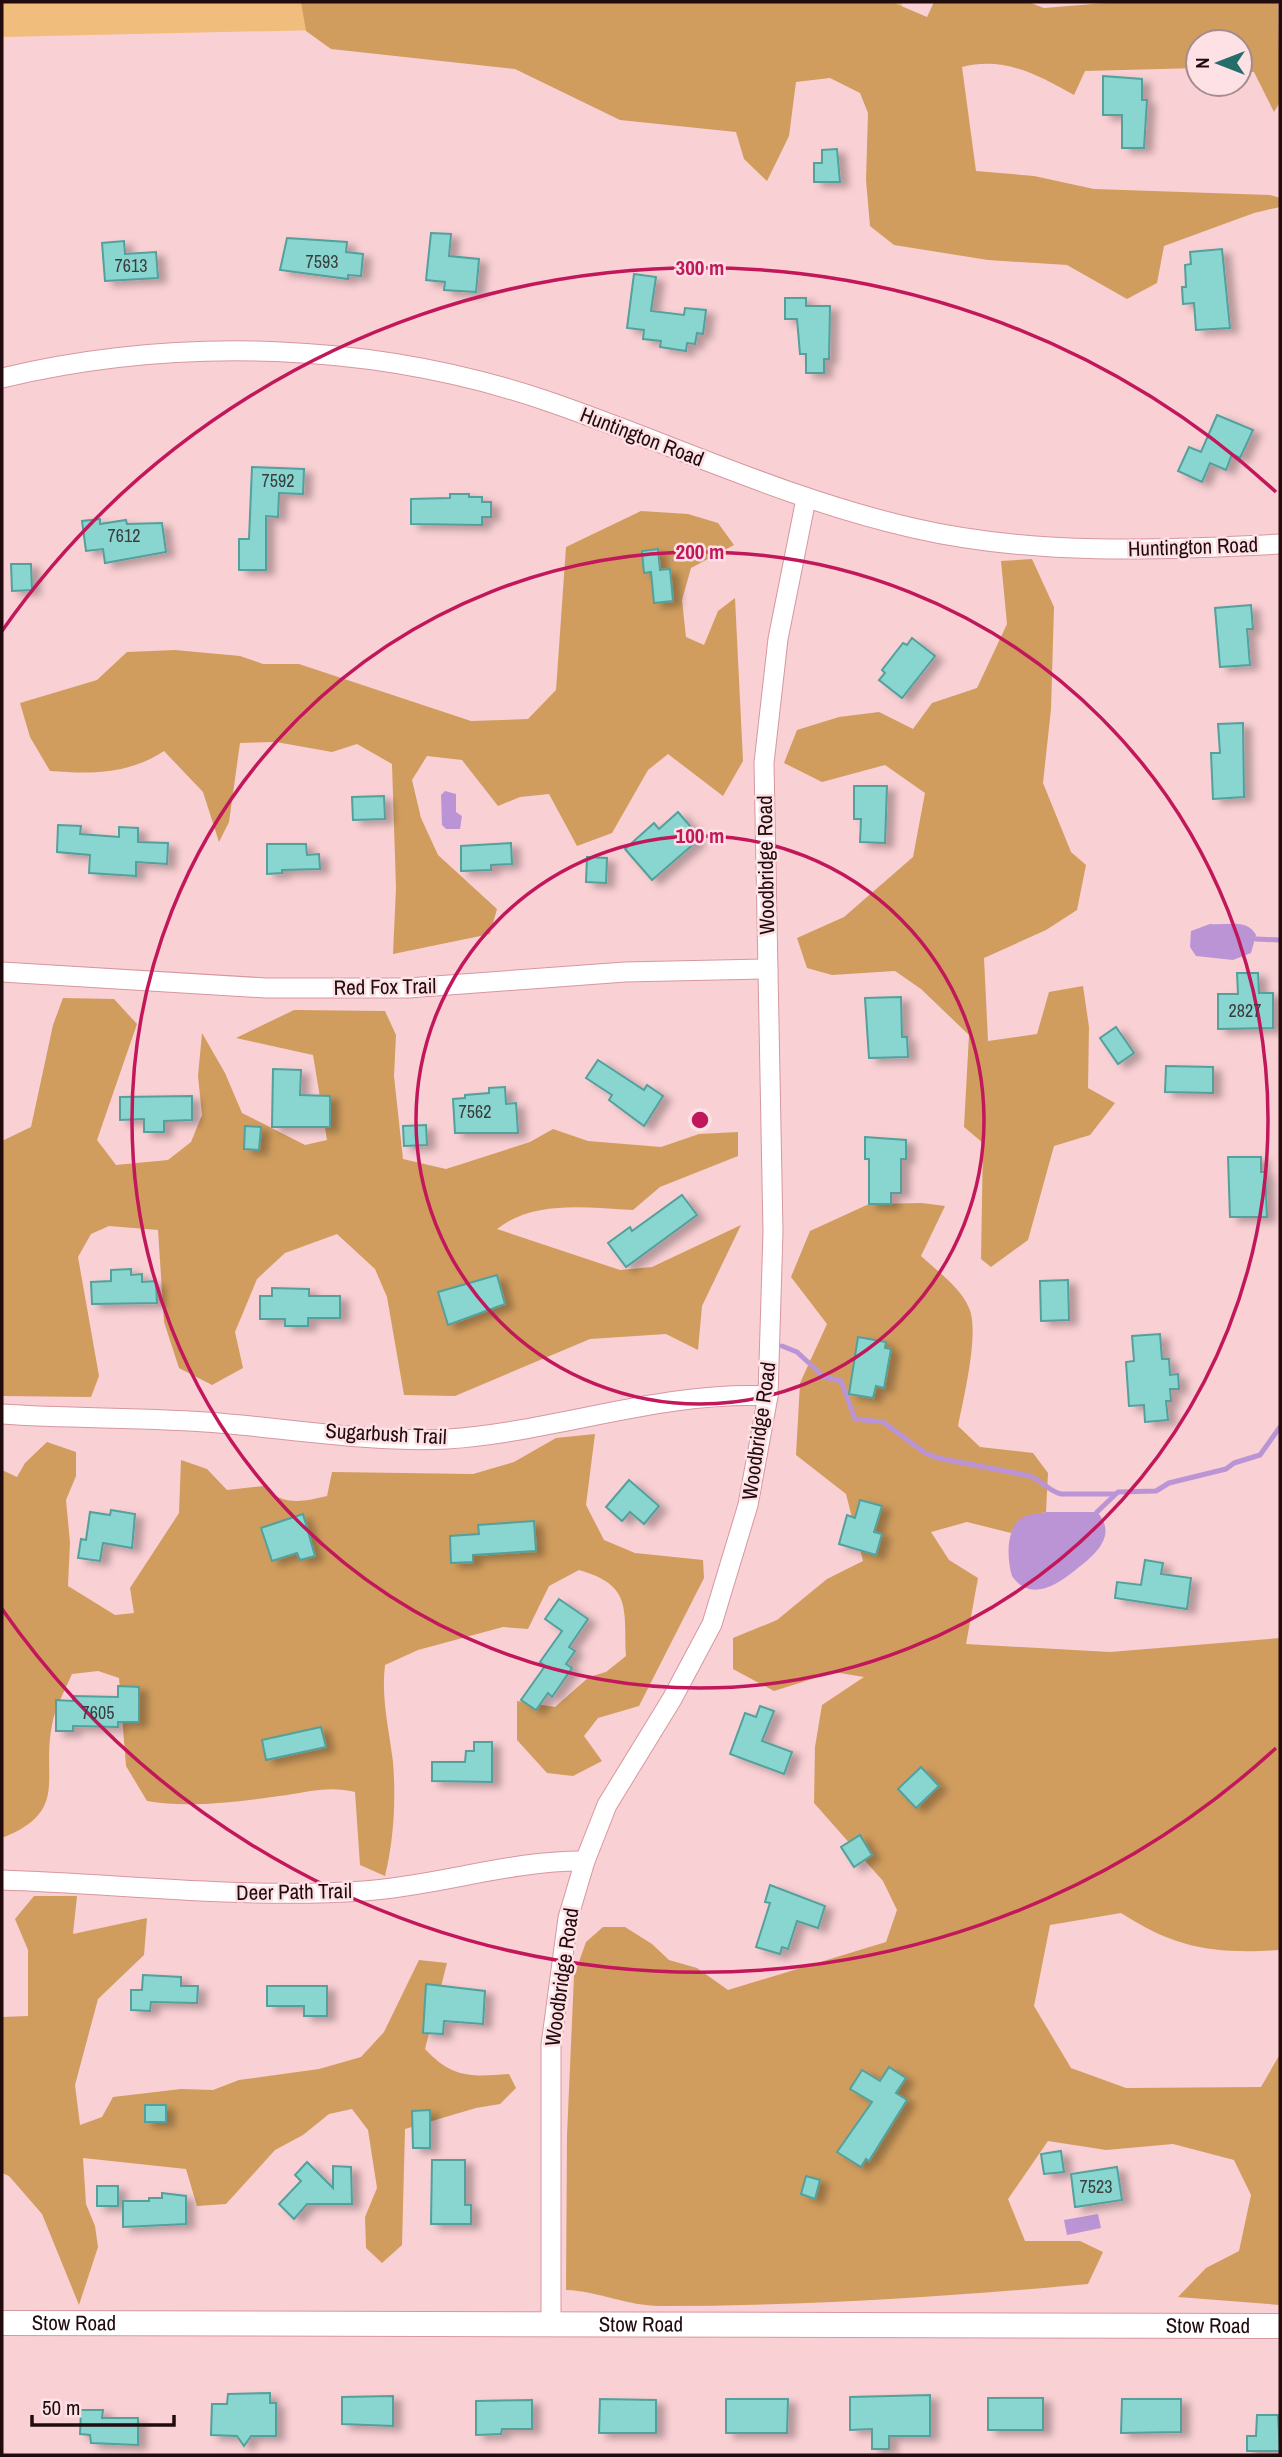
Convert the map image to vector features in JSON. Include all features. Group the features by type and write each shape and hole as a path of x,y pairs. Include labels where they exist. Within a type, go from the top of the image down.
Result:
{"street":[{"name":"Huntington Road","path":"2,378 125,356 197,350 305,353 413,367 542,400 806,499 918,529 1034,546 1162,549 1280,544"},
{"name":"Woodbridge Road","path":"551,2325 551,2045 562,1946 585,1861 620,1781 672,1699 712,1624 748,1505 768,1396 773,1232 764,763 778,639 806,499"},
{"name":"Red Fox Trail","path":"2,972 266,988 408,988 621,972 768,969"},
{"name":"Sugarbush Trail","path":"2,1414 207,1422 446,1439 512,1433 555,1422 682,1400 732,1394 768,1396"},
{"name":"Deer Path Trail","path":"2,1880 251,1895 319,1893 409,1887 534,1865 585,1861"},
{"name":"Stow Road","path":"2,2323 1280,2326"}],"shaded area":[{"path":"2,2 902,2 903,17 2,37"},
{"path":"301,2 892,2 927,17 934,2 1028,2 1044,8 1118,2 1278,2 1280,102 1274,112 1254,72 1254,28 1184,28 1184,68 1085,71 1074,95 1020,69 992,64 962,67 976,171 1034,176 1094,189 1270,195 1280,198 1280,207 1254,213 1164,246 1157,283 1127,299 1067,265 988,260 894,245 870,226 866,180 868,113 860,93 830,78 796,82 789,136 767,181 744,159 736,132 620,120 515,69 331,49 306,31"},
{"path":"641,511 688,514 718,523 734,545 691,568 682,600 686,637 704,645 718,611 735,598 743,761 723,796 668,754 648,770 612,833 577,846 549,794 520,797 498,806 462,760 427,756 412,780 421,818 438,855 497,909 490,934 393,954 396,888 392,764 357,744 332,752 276,742 240,743 229,822 219,842 203,792 164,751 122,769 80,773 50,771 30,737 20,703 97,680 127,652 175,650 240,656 263,664 299,664 471,721 528,719 556,690 566,547"},
{"path":"1032,559 1054,607 1051,709 1043,783 1071,852 1086,865 1077,910 1046,930 984,958 988,1041 1037,1034 1049,992 1083,986 1089,1027 1088,1088 1115,1103 1090,1135 1054,1146 1028,1240 991,1267 981,1259 983,1143 964,1127 969,1035 921,989 895,971 832,975 807,968 797,938 844,917 913,857 925,793 885,765 822,782 784,763 797,730 839,717 879,712 913,729 932,703 977,688 1007,624 1001,561"},
{"path":"445,791 456,794 456,812 462,816 460,829 446,829 442,825 441,795"},
{"path":"1210,924 1247,926 1256,935 1251,953 1233,960 1196,956 1190,947 1191,931"},
{"path":"63,998 114,999 137,1024 97,1140 116,1165 168,1160 191,1142 202,1115 198,1076 202,1033 225,1073 242,1113 305,1145 327,1140 313,1055 236,1038 294,1010 385,1011 396,1035 394,1076 403,1159 446,1169 530,1142 553,1129 588,1141 661,1147 699,1134 738,1132 738,1156 660,1187 633,1210 580,1207 545,1209 512,1219 497,1229 620,1270 652,1267 741,1225 702,1306 698,1350 666,1334 590,1339 455,1396 404,1395 387,1297 375,1269 337,1234 285,1253 257,1279 235,1332 243,1368 212,1385 179,1368 164,1322 158,1230 109,1226 91,1234 78,1257 99,1376 91,1397 2,1396 2,1141 31,1127 53,1025"},
{"path":"922,1203 945,1206 921,1256 960,1294 972,1319 970,1366 958,1426 980,1447 1033,1453 1048,1473 1046,1512 1026,1518 1011,1533 967,1522 931,1532 949,1560 978,1578 966,1644 1110,1652 1280,1638 1280,1950 1215,1950 1179,1942 1160,1935 1121,1913 1050,1925 1034,2006 1071,2068 1126,2088 1261,2087 1280,2054 1280,2305 1178,2297 1206,2268 1239,2251 1251,2195 1234,2160 1173,2144 1106,2150 1048,2141 1008,2199 1025,2241 1080,2241 1103,2252 1088,2284 874,2300 714,2306 648,2305 566,2290 567,2135 574,1976 586,1942 603,1927 625,1927 652,1944 669,1960 697,1968 728,1990 886,1942 897,1910 883,1881 814,1803 815,1747 822,1705 864,1677 834,1672 774,1691 733,1669 733,1638 777,1620 827,1579 863,1561 846,1494 796,1455 800,1383 827,1324 791,1277 810,1231 869,1204"},
{"path":"595,1434 586,1505 604,1540 635,1553 703,1560 704,1578 639,1706 598,1718 584,1736 602,1761 573,1776 547,1773 517,1740 517,1701 555,1707 589,1677 606,1672 626,1656 624,1612 617,1591 596,1576 579,1570 549,1586 528,1629 503,1627 418,1650 385,1665 385,1702 393,1762 394,1819 385,1876 360,1865 355,1792 326,1789 213,1803 147,1801 126,1766 119,1678 98,1671 72,1674 52,1725 45,1804 37,1816 23,1828 2,1838 2,1470 17,1477 25,1463 47,1442 76,1452 76,1476 66,1500 70,1542 68,1586 115,1615 134,1613 130,1588 179,1513 181,1460 207,1469 227,1490 264,1486 285,1500 301,1501 327,1496 332,1472 473,1474 514,1462 556,1438"},
{"path":"1046,1512 1097,1512 1103,1521 1104,1538 1095,1553 1066,1578 1034,1590 1019,1584 1012,1576 1009,1562 1010,1539 1015,1525 1022,1518"},
{"path":"34,1896 77,1896 73,1934 147,1918 144,1955 98,1999 75,2085 80,2125 102,2117 113,2097 181,2089 213,2090 239,2080 319,2069 361,2057 384,2032 419,1960 447,1963 425,2049 444,2066 462,2074 509,2074 516,2088 500,2104 476,2108 405,2129 402,2245 382,2263 366,2248 365,2217 377,2188 368,2130 352,2109 329,2114 303,2135 275,2150 226,2204 197,2206 186,2169 83,2158 86,2204 95,2226 98,2247 79,2305 42,2214 9,2176 2,2173 2,2017 28,2016 28,1950 15,1919"},
{"path":"1098,2214 1101,2228 1067,2235 1064,2220"}],"building":[{"path":"1103,76 1142,79 1142,100 1147,100 1144,148 1122,148 1122,115 1103,115"},
{"path":"837,149 840,182 814,182 814,163 822,163 822,150"},
{"path":"431,233 451,234 449,256 479,259 476,292 444,290 445,282 426,280"},
{"path":"287,238 347,242 346,252 363,254 361,276 348,275 348,279 280,270"},
{"path":"124,241 125,254 156,252 158,278 105,281 102,243"},
{"path":"1222,249 1230,328 1196,330 1194,303 1183,304 1182,287 1186,287 1185,265 1191,264 1190,252"},
{"path":"634,274 656,277 651,311 684,315 685,308 706,310 703,334 697,333 695,344 687,343 686,351 660,347 661,341 643,339 644,330 627,328"},
{"path":"785,298 806,298 806,306 830,306 829,359 824,359 824,373 806,373 806,354 800,354 797,319 785,319"},
{"path":"1217,415 1253,430 1240,458 1232,454 1226,470 1210,463 1202,482 1178,471 1189,447 1201,452"},
{"path":"252,467 304,469 303,494 279,493 278,517 266,516 266,570 239,570 239,539 249,539"},
{"path":"450,494 469,494 469,497 482,497 482,502 491,502 491,517 482,517 482,525 411,524 411,499 450,498"},
{"path":"100,519 100,524 126,520 127,524 162,523 166,552 105,563 103,549 86,551 82,521"},
{"path":"658,549 660,570 670,569 673,601 654,603 651,572 644,573 642,551"},
{"path":"11,564 31,564 32,590 12,591"},
{"path":"1251,605 1253,629 1247,629 1250,665 1220,667 1215,608"},
{"path":"912,638 935,656 902,698 879,680 885,673 882,670 903,643 907,645"},
{"path":"1243,723 1244,797 1213,799 1211,753 1220,753 1218,724"},
{"path":"854,786 887,786 885,843 860,842 861,819 854,819"},
{"path":"384,796 385,819 353,820 352,797"},
{"path":"678,812 696,833 693,836 697,841 652,880 625,849 654,823 659,829"},
{"path":"58,825 81,826 80,834 119,837 119,827 138,828 138,842 168,843 167,864 136,862 136,876 89,873 90,855 57,852"},
{"path":"511,843 512,864 491,865 491,870 461,871 461,846"},
{"path":"267,844 306,844 307,855 319,854 320,869 282,870 282,873 267,874"},
{"path":"587,857 607,858 606,883 586,882"},
{"path":"1237,973 1258,973 1259,993 1273,993 1273,1028 1218,1029 1218,994 1238,994"},
{"path":"901,997 902,1037 907,1037 908,1057 869,1058 865,998"},
{"path":"1116,1027 1134,1053 1118,1064 1100,1038"},
{"path":"598,1060 644,1090 647,1085 663,1096 644,1126 609,1100 612,1095 586,1078"},
{"path":"1166,1066 1213,1067 1213,1093 1165,1092"},
{"path":"273,1069 301,1070 300,1095 330,1096 330,1127 272,1127"},
{"path":"505,1087 506,1104 516,1103 518,1133 455,1133 453,1099 489,1093 489,1088"},
{"path":"192,1096 192,1120 164,1121 164,1132 144,1132 144,1119 120,1120 120,1097"},
{"path":"426,1125 427,1145 404,1146 403,1126"},
{"path":"245,1126 261,1127 259,1150 244,1149"},
{"path":"865,1137 906,1140 906,1159 901,1159 901,1193 891,1193 891,1204 869,1204 869,1159 865,1159"},
{"path":"1228,1157 1261,1157 1261,1172 1265,1172 1267,1217 1230,1217"},
{"path":"682,1195 697,1215 626,1267 608,1243 630,1227 632,1231"},
{"path":"131,1269 131,1275 142,1274 142,1282 156,1281 157,1303 92,1304 91,1282 111,1281 111,1270"},
{"path":"497,1275 505,1304 448,1325 438,1292"},
{"path":"1068,1280 1069,1320 1041,1321 1040,1281"},
{"path":"272,1288 309,1289 309,1296 340,1296 340,1318 308,1318 308,1326 285,1326 285,1319 260,1319 260,1296 272,1296"},
{"path":"1160,1334 1162,1359 1169,1359 1170,1375 1178,1374 1179,1389 1170,1389 1171,1401 1166,1401 1168,1420 1145,1422 1144,1405 1129,1406 1126,1362 1134,1361 1132,1336"},
{"path":"858,1337 886,1342 885,1348 891,1349 884,1388 876,1386 873,1398 849,1394"},
{"path":"629,1480 659,1506 644,1524 630,1512 622,1521 606,1507"},
{"path":"860,1500 882,1506 874,1532 882,1534 876,1555 839,1544 847,1515 855,1518"},
{"path":"111,1510 135,1514 132,1548 103,1543 100,1561 78,1558 81,1539 86,1540 90,1512 110,1515"},
{"path":"303,1514 315,1556 300,1560 297,1553 272,1561 261,1528"},
{"path":"534,1521 536,1551 473,1555 473,1562 451,1563 450,1536 479,1534 478,1525"},
{"path":"1145,1560 1163,1563 1161,1574 1191,1578 1187,1609 1115,1598 1117,1582 1141,1585"},
{"path":"559,1599 588,1619 569,1647 575,1651 566,1664 572,1668 552,1697 548,1693 536,1710 521,1700 545,1666 540,1662 562,1631 545,1619"},
{"path":"118,1686 139,1687 139,1722 118,1722 118,1727 73,1726 73,1731 56,1731 56,1700 73,1701 73,1696 118,1697"},
{"path":"760,1706 774,1711 762,1741 792,1752 784,1774 730,1754 745,1713 756,1717"},
{"path":"321,1727 326,1747 266,1760 262,1740"},
{"path":"474,1742 492,1742 492,1782 432,1781 432,1762 465,1762 466,1751 474,1751"},
{"path":"921,1767 939,1786 916,1808 898,1789"},
{"path":"860,1835 872,1855 854,1867 841,1847"},
{"path":"770,1885 825,1906 818,1928 797,1921 788,1949 782,1947 780,1954 756,1947 770,1903 765,1902"},
{"path":"143,1975 181,1977 181,1986 198,1986 197,2003 151,2002 150,2011 131,2010 131,1990 142,1990"},
{"path":"426,1984 485,1991 483,2024 444,2021 443,2034 423,2033"},
{"path":"267,1986 327,1986 327,2016 304,2016 304,2006 267,2006"},
{"path":"889,2067 906,2078 896,2093 907,2100 869,2161 866,2159 861,2167 837,2152 872,2102 850,2089 862,2070 880,2081"},
{"path":"145,2105 166,2105 166,2122 145,2122"},
{"path":"430,2110 430,2148 413,2148 412,2111"},
{"path":"1061,2151 1064,2172 1044,2174 1041,2154"},
{"path":"432,2160 465,2160 465,2205 471,2205 471,2224 431,2224"},
{"path":"307,2162 333,2188 333,2166 351,2167 352,2204 307,2204 294,2219 279,2204 301,2181 295,2175"},
{"path":"1117,2167 1122,2200 1075,2207 1071,2174"},
{"path":"806,2176 820,2180 815,2199 801,2194"},
{"path":"97,2186 118,2186 118,2206 97,2206"},
{"path":"162,2193 186,2196 186,2224 123,2227 123,2201 149,2201 149,2198 162,2198"},
{"path":"270,2393 270,2403 276,2403 276,2436 251,2436 244,2446 237,2436 211,2435 212,2404 227,2404 228,2394"},
{"path":"930,2395 930,2436 889,2436 889,2449 872,2449 872,2429 850,2430 850,2397"},
{"path":"393,2396 393,2426 342,2424 342,2397"},
{"path":"988,2398 1043,2398 1043,2430 988,2430"},
{"path":"600,2399 656,2400 656,2433 599,2433"},
{"path":"726,2399 788,2399 787,2433 726,2433"},
{"path":"1122,2399 1181,2399 1181,2432 1121,2433"},
{"path":"532,2400 532,2429 502,2429 501,2434 476,2435 476,2401"},
{"path":"81,2410 103,2410 102,2418 138,2418 138,2445 91,2443 90,2435 80,2434"},
{"path":"1257,2415 1278,2415 1280,2451 1247,2451 1247,2436 1256,2436"}],"waterway":[{"path":"1256,939 1280,940"},
{"path":"782,1346 797,1352 824,1377 841,1381 855,1419 883,1422 925,1453 938,1458 1030,1476 1061,1494 1114,1494"},
{"path":"1097,1512 1118,1492 1156,1491 1169,1483 1226,1469 1234,1463 1260,1455 1280,1427"}]}
